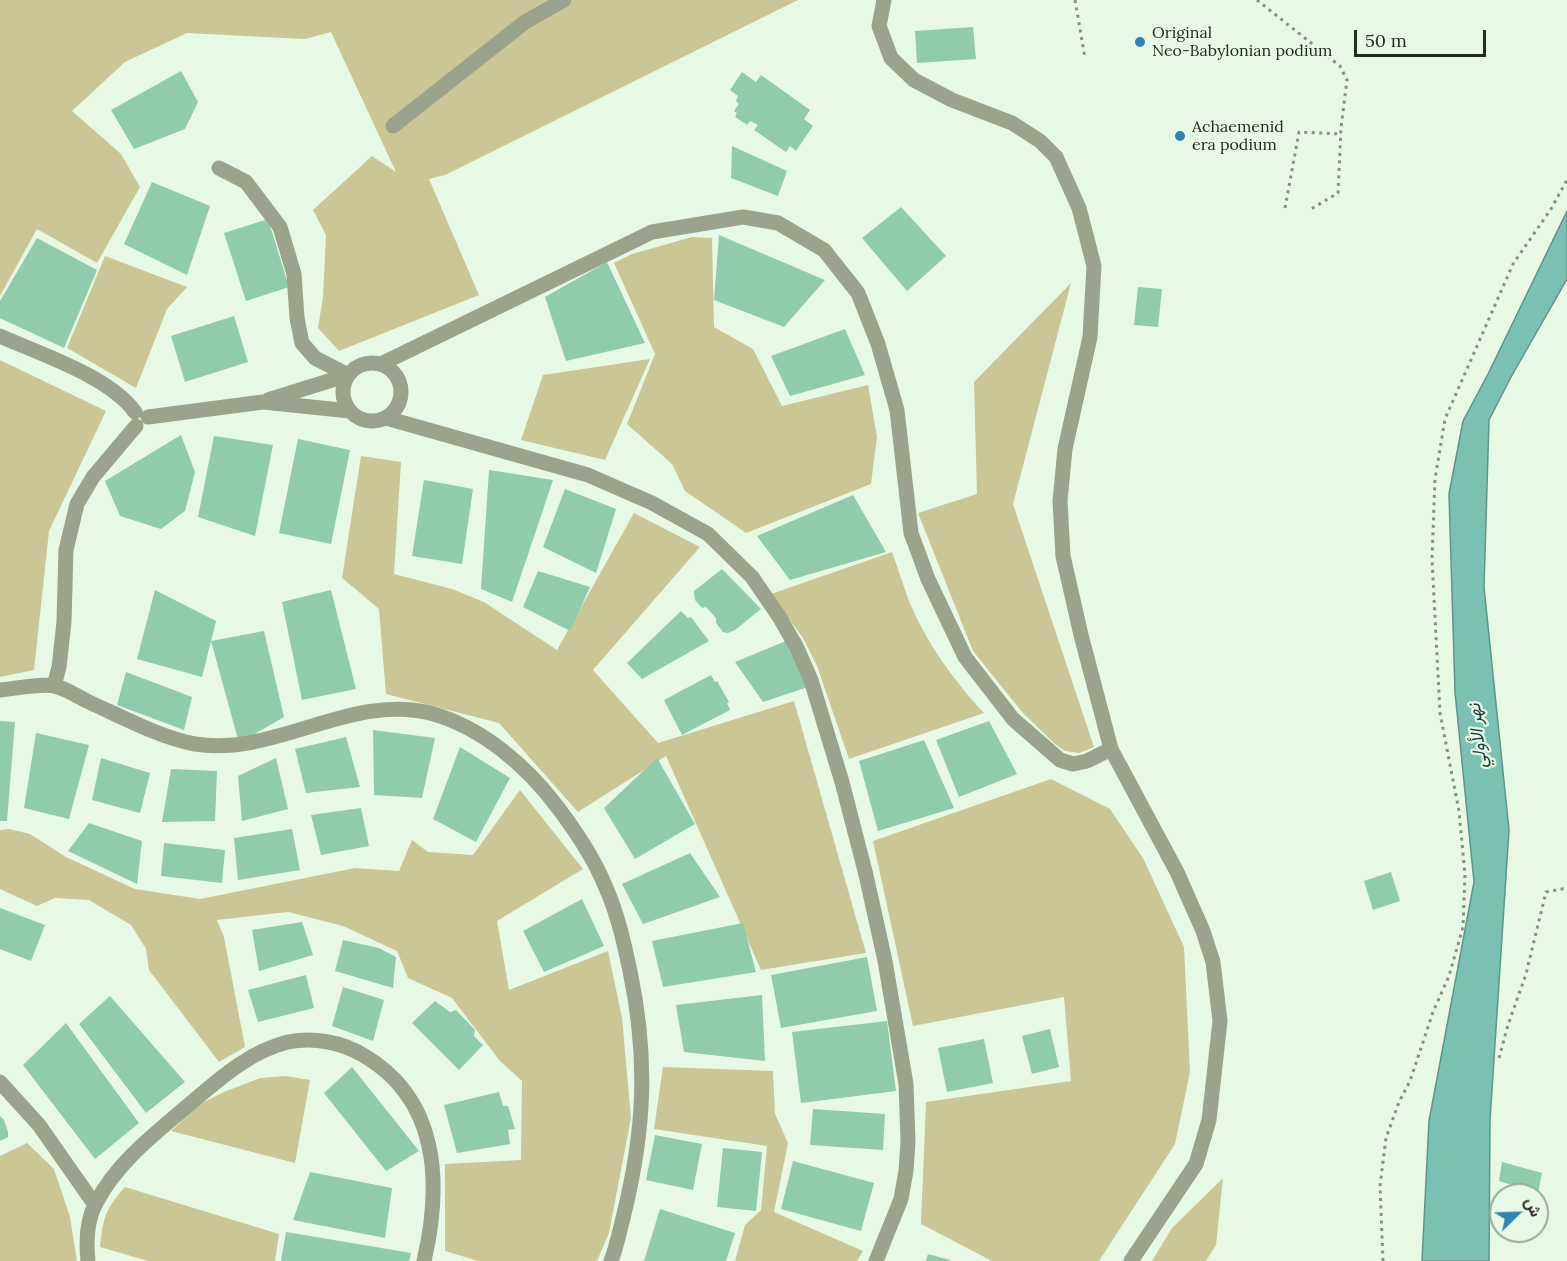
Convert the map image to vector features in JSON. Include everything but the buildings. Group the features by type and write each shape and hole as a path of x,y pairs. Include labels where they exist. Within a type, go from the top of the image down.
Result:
{"street":[{"path":"393,126 525,22 564,0"},
{"path":"884,0 879,26 891,58 914,80 952,100 1012,123 1040,141 1056,157 1079,208 1094,266 1090,337 1065,449 1059,514 1062,556 1111,748 1178,872 1203,930 1213,962 1220,1021 1209,1120 1196,1164 1131,1261"},
{"path":"219,168 246,182 280,227 294,274 297,318 302,343 315,358 348,375"},
{"path":"54,686 64,622 66,550 77,504 93,477 140,418 263,402 348,375 363,364 381,364 652,232 743,217 778,222 824,250 858,293 878,344 897,410 911,532 928,579 965,657 1013,719 1060,760 1073,764 1087,761 1111,748"},
{"path":"0,336 83,372 127,401 140,418"},
{"path":"348,375 343,393 350,411 357,418 367,421 386,418 394,412 401,393 396,375 381,364"},
{"path":"263,402 350,411"},
{"path":"386,418 588,475 652,503 708,534 752,577 780,618 811,680 842,782 885,961 906,1084 908,1142 906,1171 901,1199 876,1261"},
{"path":"0,690 54,686 146,728 195,744 233,745 371,711 400,709 430,713 468,729 493,743 525,769 570,823 605,885 618,921 634,991 643,1061 641,1121 627,1202 611,1261"},
{"path":"88,1261 86,1245 89,1223 95,1205 108,1183 136,1150 237,1067 273,1047 310,1040 330,1042 353,1050 375,1062 408,1095 420,1115 432,1158 433,1186 424,1261"},
{"path":"0,1082 39,1125 95,1205"}],"path":[{"path":"1075,0 1085,58"},
{"path":"1257,0 1340,66 1347,80 1338,193 1311,209"},
{"path":"1285,208 1299,132 1341,134"},
{"path":"1383,1261 1380,1186 1386,1138 1399,1102 1410,1081 1433,1012 1449,976 1462,927 1465,875 1459,811 1440,713 1432,559 1435,479 1445,419 1513,264 1551,209 1567,180"},
{"path":"1499,1058 1526,974 1546,892 1567,888"}],"shaded area":[{"path":"0,0 798,0 445,175 429,179 479,295 339,351 318,328 323,297 326,235 313,210 372,156 396,172 331,32 305,39 187,33 125,62 72,111 121,154 140,187 97,263 37,229 0,296"},
{"path":"692,237 712,238 714,327 753,349 782,406 868,385 877,437 871,484 746,533 685,491 672,464 627,424 655,354 614,263 632,254"},
{"path":"105,256 187,287 167,309 136,388 67,348"},
{"path":"1071,283 1013,504 1094,747 1079,753 1065,751 1055,744 1023,713 973,651 918,513 977,494 974,382"},
{"path":"650,359 605,460 521,440 543,375"},
{"path":"0,360 106,411 49,531 34,670 0,677"},
{"path":"361,456 401,462 394,574 452,589 484,602 557,650 634,513 700,547 593,670 658,743 794,701 866,953 761,970 666,756 578,812 499,723 386,694 379,609 342,578"},
{"path":"892,552 909,601 932,646 951,674 984,713 849,759 817,666 803,638 771,594"},
{"path":"1051,779 1110,809 1143,858 1184,947 1190,1072 1175,1144 1099,1261 992,1261 921,1224 926,1102 1071,1081 1064,997 913,1026 873,841"},
{"path":"520,790 583,869 497,921 509,990 608,951 622,1018 631,1118 609,1233 597,1261 478,1261 445,1251 445,1164 521,1160 522,1081 500,1061 452,998 408,978 397,951 343,926 288,912 217,920 224,937 245,1047 219,1062 149,970 146,949 131,925 89,900 55,898 37,906 0,889 0,830 9,829 30,834 66,857 135,889 200,899 355,868 399,871 412,840 428,852 473,855"},
{"path":"663,1067 773,1071 775,1114 788,1143 774,1212 863,1251 857,1261 735,1261 745,1225 761,1210 767,1146 654,1129"},
{"path":"286,1076 310,1080 295,1163 171,1131 200,1104 224,1092 260,1078"},
{"path":"27,1143 54,1169 70,1217 77,1261 0,1261 0,1156"},
{"path":"1223,1178 1216,1245 1206,1261 1152,1261 1172,1228"},
{"path":"125,1187 279,1234 275,1261 148,1261 100,1247 106,1215"}],"water":[{"name":"نهر الأولي","path":"1567,211 1567,279 1489,420 1484,587 1509,830 1490,1120 1489,1261 1422,1261 1429,1121 1474,882 1455,692 1449,494 1463,421"}],"place":[{"name":"Original Neo-Babylonian podium","path":"1140,42"},
{"name":"Achaemenid era podium","path":"1180,136"}]}
